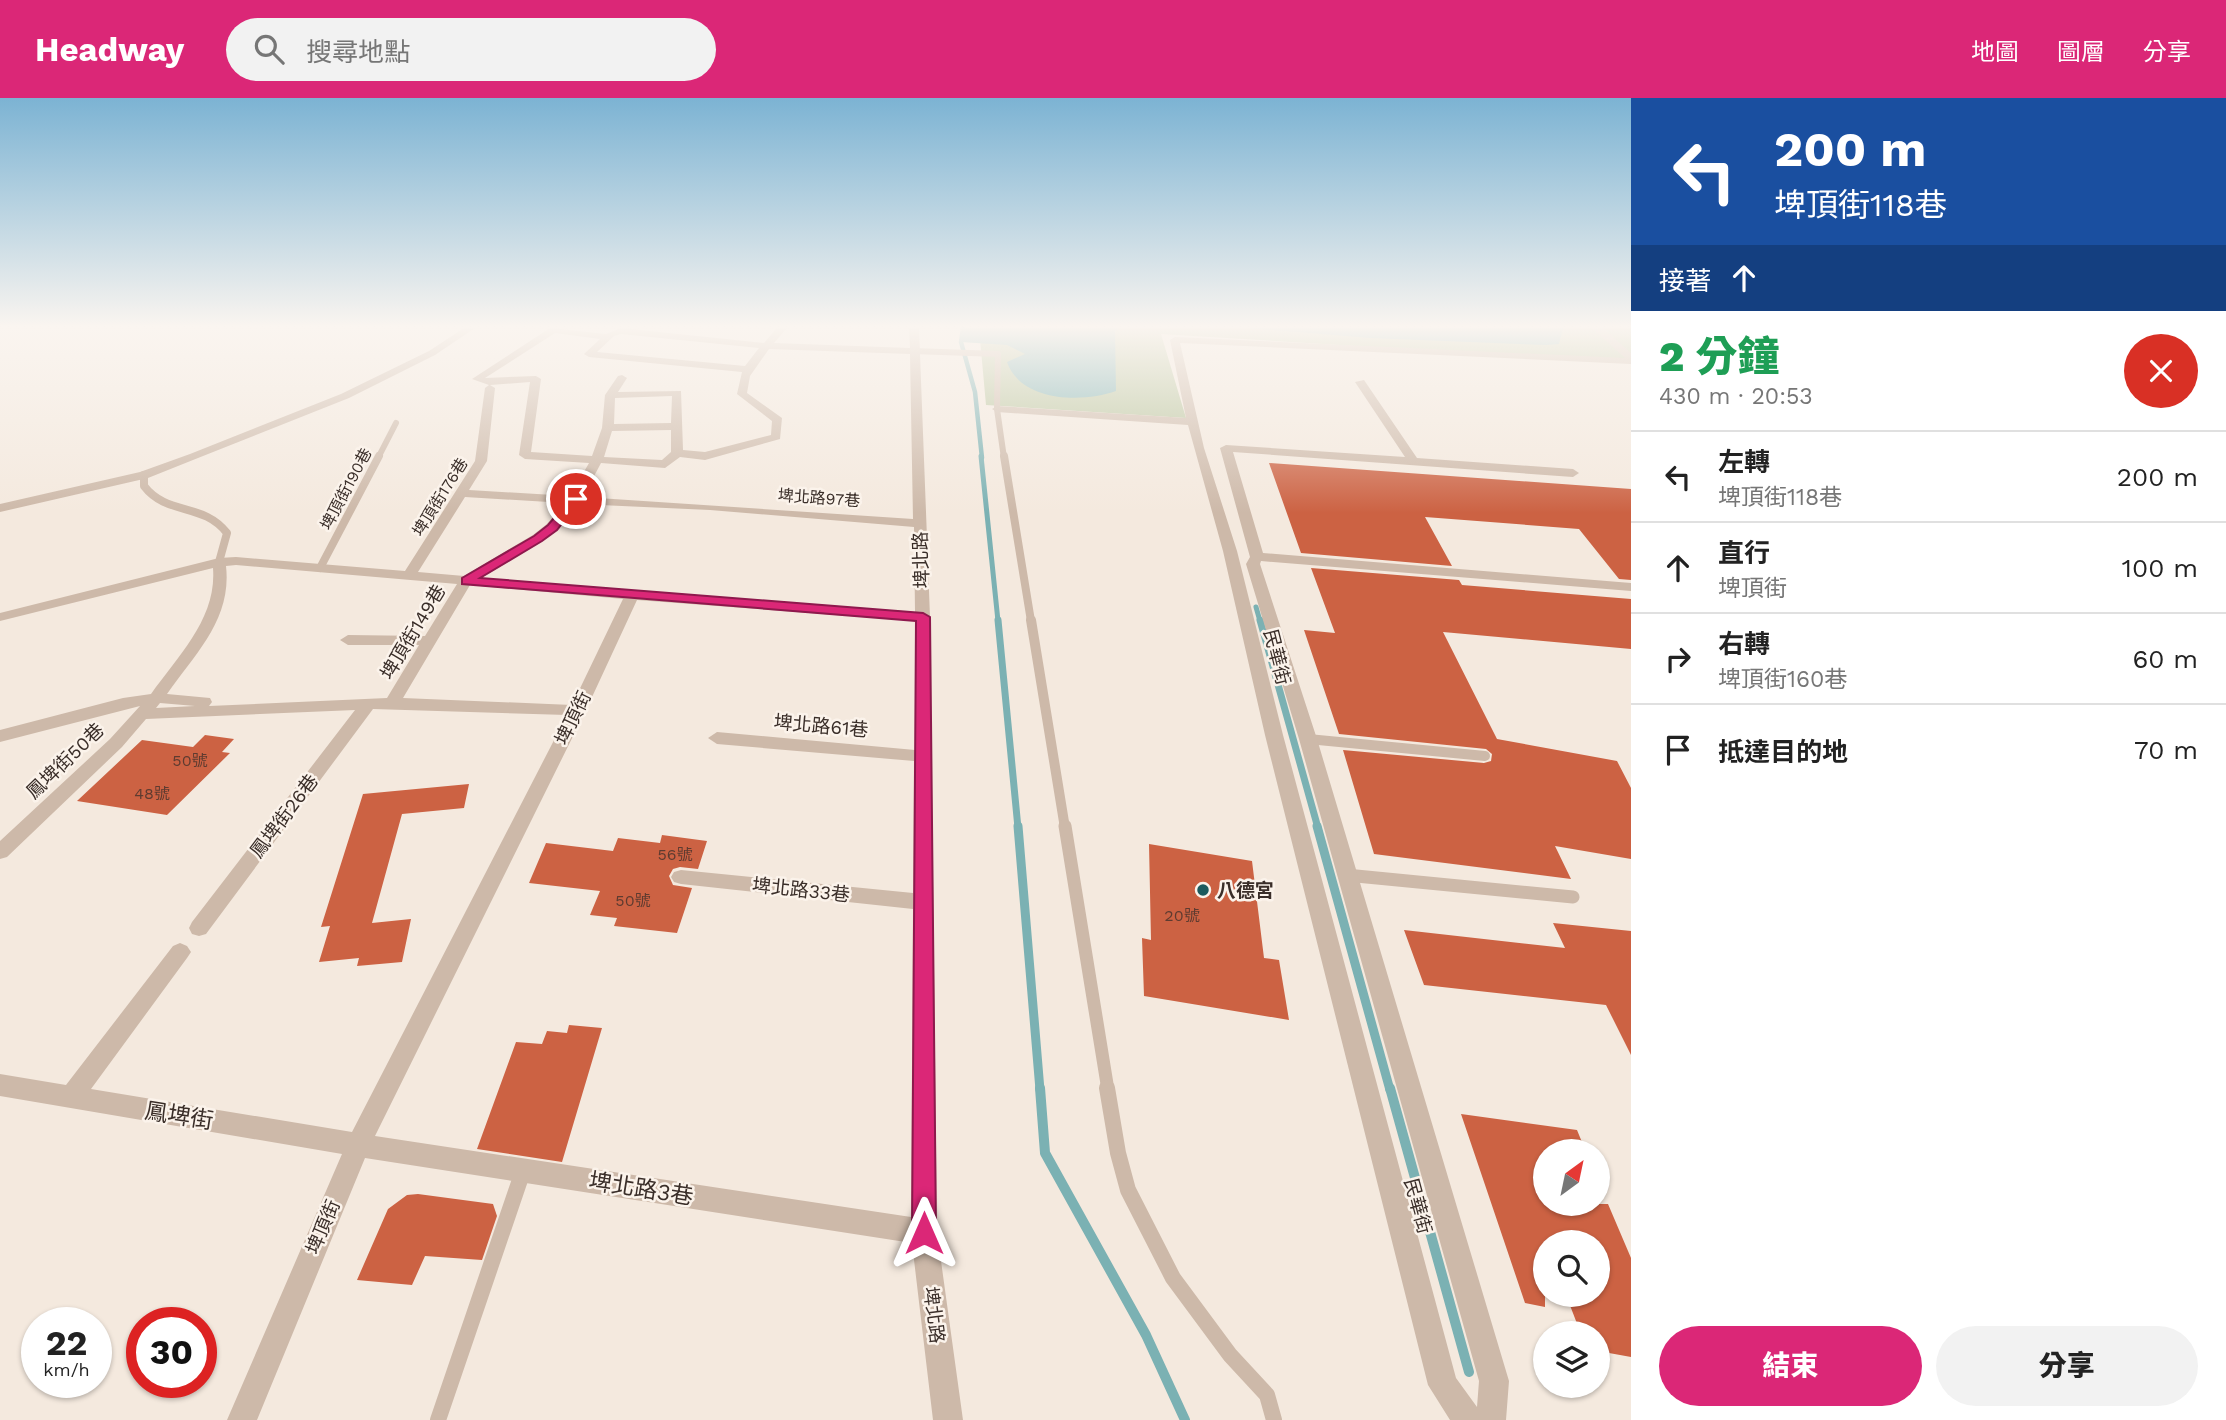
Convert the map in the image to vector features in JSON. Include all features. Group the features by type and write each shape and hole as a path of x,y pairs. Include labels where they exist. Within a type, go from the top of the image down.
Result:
{"street":[{"path":"0,508 144,475 358,390"},
{"name":"埤頂街176巷","path":"409,576 481,461 490,390"},
{"path":"534,390 525,455 666,464 677,453 677,393 610,395"},
{"path":"467,581 538,538 552,527 576,499 597,459 608,428 610,395 614,390"},
{"path":"677,453 705,456 776,437 778,420 742,394 741,390"},
{"name":"埤北路","path":"914,390 923,617 924,1233 948,1420"},
{"name":"民華街","path":"1185,390 1198,448 1230,551 1274,735 1443,1385 1468,1420"},
{"path":"1365,390 1413,461"},
{"path":"997,409 1192,422"},
{"path":"608,428 677,426"},
{"path":"1491,1420 1494,1381 1308,739 1253,564 1256,557 1226,448 1573,472"},
{"name":"埤北路97巷","path":"461,493 919,523"},
{"path":"1256,557 1631,587"},
{"path":"0,617 219,562 236,561 632,596 923,617"},
{"name":"鳳埤街50巷","path":"0,852 143,714 156,698 210,622 218,604 221,583 219,562"},
{"name":"埤頂街149巷","path":"392,703 467,581"},
{"name":"埤頂街","path":"242,1420 358,1145 578,710 632,596"},
{"path":"348,640 430,641"},
{"path":"0,736 111,706 156,698 295,707"},
{"path":"143,714 392,703 578,710"},
{"name":"鳳埤街26巷","path":"199,928 368,704"},
{"name":"埤北路61巷","path":"717,738 922,757"},
{"path":"0,834 21,832"},
{"name":"埤北路33巷","path":"681,877 922,902"},
{"path":"70,1098 180,953"},
{"name":"鳳埤街","path":"0,1084 358,1145"},
{"name":"埤北路3巷","path":"358,1145 924,1233"}],"lane":[{"path":"997,390 997,409 1118,1153 1128,1189 1173,1278 1230,1355 1267,1395 1274,1420"},
{"name":"埤頂街190巷","path":"320,568 396,423"},
{"path":"144,475 144,486 157,500 206,514 221,523 227,533 219,562"},
{"path":"1308,739 1485,756"},
{"path":"1346,875 1573,897"},
{"path":"438,1420 523,1171"}],"green space":[{"path":"985,390 1178,390 1186,418 986,405"}],"water":[{"path":"1034,390 1116,390 1102,395 1070,398"}],"building":[{"path":"1269,463 1631,489 1631,580 1619,579 1579,529 1425,517 1452,566 1301,553"},
{"path":"1311,568 1459,580 1462,585 1631,599 1631,649 1443,632 1497,739 1617,761 1631,788 1631,859 1555,846 1571,879 1374,854 1343,750 1484,763 1491,761 1492,754 1486,749 1339,734 1304,630 1335,633"},
{"path":"205,735 234,739 222,752 230,753 167,815 77,801 142,740 193,747"},
{"path":"469,784 464,808 402,814 372,923 411,919 402,962 357,966 359,958 319,962 330,926 321,927 363,794"},
{"path":"662,835 707,841 698,869 680,867 673,869 669,876 673,885 692,888 677,933 614,926 617,918 590,915 600,891 529,883 546,843 613,851 618,838 660,843"},
{"path":"1149,844 1252,861 1264,958 1279,960 1289,1020 1144,996 1142,938 1151,940"},
{"path":"1553,923 1631,931 1631,1055 1606,1005 1424,985 1404,930 1565,948"},
{"path":"569,1025 602,1028 562,1162 477,1149 516,1042 542,1044 547,1031 567,1033"},
{"path":"1461,1114 1577,1130 1581,1139 1533,1139 1533,1216 1610,1216 1610,1209 1631,1258 1631,1357 1610,1353 1610,1321 1576,1321 1571,1307 1610,1307 1610,1230 1533,1230 1533,1305 1525,1303"},
{"path":"418,1194 493,1204 497,1216 482,1260 425,1256 412,1285 357,1280 388,1209 407,1195"}],"waterway":[{"path":"974,390 982,458"},
{"path":"981,456 998,621"},
{"path":"1256,607 1260,621"},
{"path":"998,620 1018,828"},
{"path":"1260,620 1318,828"},
{"path":"1018,826 1040,1090"},
{"path":"1317,826 1390,1090"},
{"path":"1040,1088 1045,1153 1146,1335 1185,1420"},
{"path":"1390,1088 1469,1372"}],"place":[{"name":"八德宮","path":"1203,890"}],"route":[{"path":"576,499 552,527 538,538 467,581 923,617 924,1233"}]}
